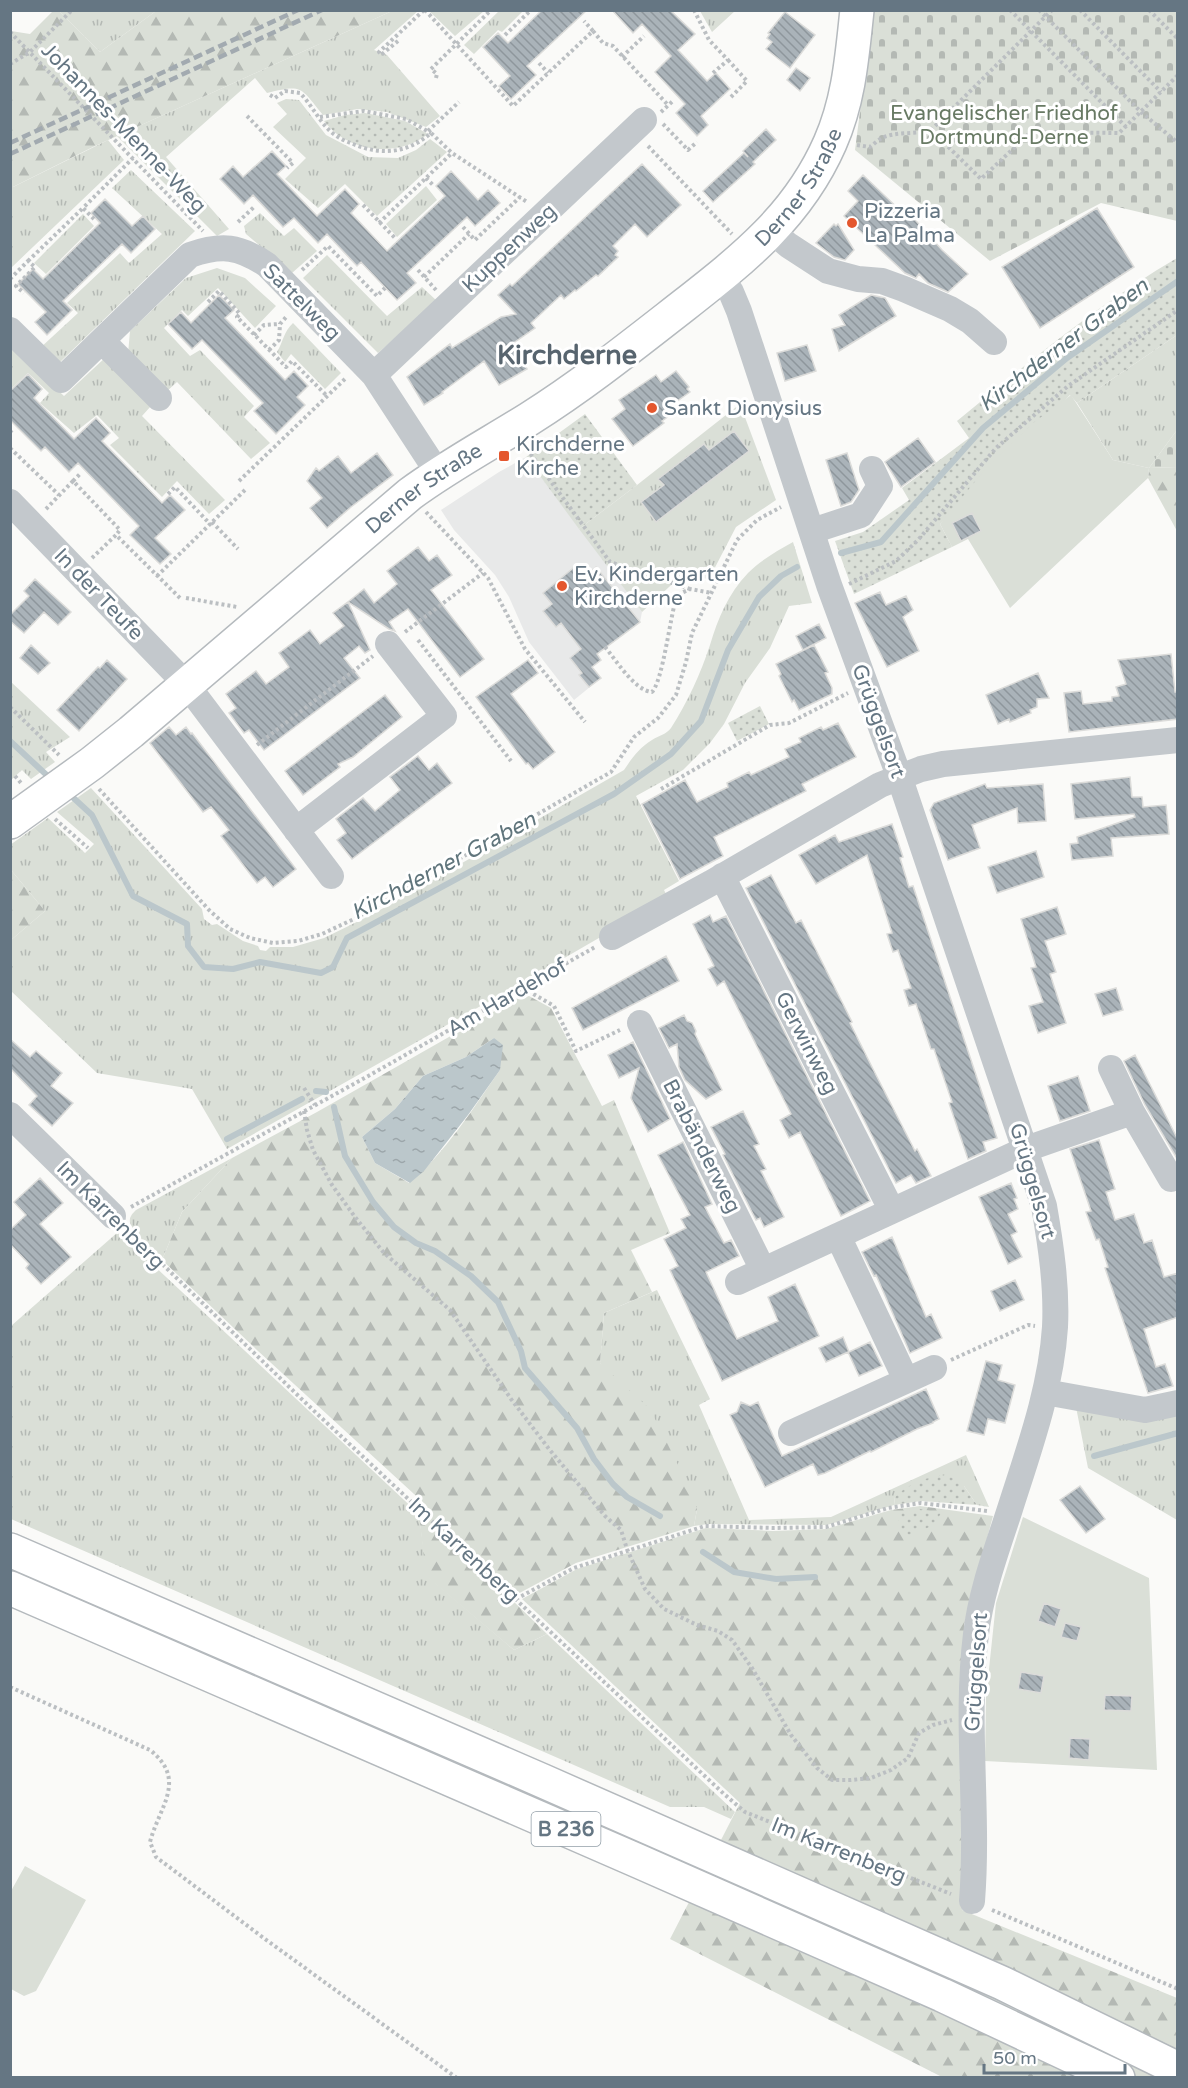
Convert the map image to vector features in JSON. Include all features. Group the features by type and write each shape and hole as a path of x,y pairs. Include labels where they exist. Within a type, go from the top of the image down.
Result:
{"main road":[{"name":"Derner Straße","path":"10,822 74,777 187,685 410,494 438,473 563,397 721,277 759,244 810,183 830,143 846,99 857,10"},
{"name":"B 236","path":"10,1550 991,1978 1178,2069"},
{"name":"B 236","path":"10,1588 942,1995 1118,2078"}],"street":[{"name":"Kuppenweg","path":"368,369 648,122"},
{"path":"772,231 788,245 828,270 858,279 882,281 904,289 950,309 970,321 994,342"},
{"path":"10,330 61,380 190,255 210,248"},
{"name":"Sattelweg","path":"210,248 224,248 255,257 295,293 368,369 438,473"},
{"name":"Grüggelsort","path":"721,277 731,292 739,311 800,497 899,776 1026,1149 1044,1206 1052,1250 1055,1328 1045,1392 981,1603 976,1634 972,1717 974,1876 972,1901"},
{"path":"102,340 159,398"},
{"path":"812,531 861,515 880,486 872,469"},
{"name":"In der Teufe","path":"10,502 187,685 331,876"},
{"path":"296,830 444,716 388,644"},
{"path":"612,937 899,776 943,764 1178,740"},
{"name":"Gerwinweg","path":"722,876 892,1211"},
{"name":"Brabänderweg","path":"640,1023 763,1270"},
{"path":"1111,1068 1132,1112 1171,1179"},
{"path":"738,1282 1026,1149 1132,1112"},
{"name":"Im Karrenberg","path":"10,1115 113,1216"},
{"path":"838,1236 906,1380"},
{"path":"791,1434 934,1368"},
{"path":"1045,1392 1145,1410 1178,1403"}],"path":[{"path":"10,64 30,52 72,10"},
{"path":"398,41 381,56 379,52 424,10 513,105 593,31"},
{"path":"436,78 437,74 431,69 491,10"},
{"path":"505,35 531,10"},
{"path":"694,10 709,40 747,81 730,98"},
{"path":"1010,10 1126,127"},
{"path":"1039,10 1141,112 1178,143"},
{"path":"855,145 870,147 882,138 918,134 931,130 1052,10"},
{"path":"1080,10 1161,92"},
{"path":"1149,10 1178,39"},
{"path":"584,21 603,43 613,46 668,105"},
{"name":"Johannes-Menne-Weg","path":"10,32 205,232 210,248"},
{"path":"622,57 644,36"},
{"path":"713,73 728,60"},
{"path":"539,63 548,73"},
{"path":"931,130 981,179 1030,132 1119,133 1178,75"},
{"path":"270,96 274,98 285,91 300,93 329,130 342,140 375,152 400,150 420,142 459,102"},
{"path":"648,122 674,100"},
{"path":"320,117 364,111 406,119 430,132 452,153 545,214"},
{"path":"247,116 293,163 287,168"},
{"path":"648,122 688,150 697,142"},
{"path":"648,122 737,239"},
{"path":"379,222 452,153"},
{"path":"24,293 10,279 133,158"},
{"path":"426,178 433,185"},
{"path":"463,227 475,240 520,197"},
{"path":"363,205 396,240"},
{"path":"238,222 255,207"},
{"path":"83,208 94,219"},
{"path":"424,277 469,234"},
{"path":"269,350 279,340 280,324 295,293 328,246 377,296 385,288"},
{"path":"16,286 35,267 28,261"},
{"path":"208,302 219,291 240,314 237,317 285,367 292,361 327,396"},
{"path":"868,576 896,561 918,540 996,448 1059,394 1178,310"},
{"path":"254,335 264,325 280,324"},
{"path":"240,481 327,396 368,369"},
{"path":"523,443 610,562 690,589 712,593"},
{"path":"10,448 59,495"},
{"path":"31,524 81,473"},
{"path":"73,481 120,530 78,572"},
{"path":"168,494 175,487 238,549"},
{"path":"158,576 246,489"},
{"path":"410,494 488,578 525,649 585,722"},
{"path":"618,762 634,737 658,718 676,695 692,633 737,540 758,520 800,497"},
{"path":"116,535 184,599 244,609"},
{"path":"242,757 483,573"},
{"path":"605,647 633,681 645,691 652,692 658,681 671,612 677,596 690,589"},
{"path":"418,640 511,761"},
{"path":"662,789 754,733 770,725 789,723 866,686"},
{"path":"10,707 52,748"},
{"path":"42,800 88,848"},
{"name":"Am Hardehof","path":"113,1216 612,937"},
{"path":"523,988 554,1006 576,1051 616,1031 640,1023"},
{"path":"304,1088 315,1105"},
{"path":"304,1111 313,1150 332,1185 384,1253 450,1310 511,1399 549,1449 605,1516 621,1530 645,1590 664,1610 718,1631 732,1640 752,1668 791,1735 817,1768 832,1780 871,1778 891,1770 908,1758 919,1733 933,1725 972,1717"},
{"name":"Im Karrenberg","path":"113,1216 312,1409 746,1812 972,1901"},
{"path":"934,1368 1028,1325 1055,1328"},
{"path":"516,1599 574,1568 627,1549 705,1526 826,1527 888,1508 921,1503 1008,1514"},
{"path":"10,1687 150,1750 160,1758 170,1779 170,1790 150,1842 156,1857 457,2078"},
{"path":"972,1901 1178,1989"}],"shaded area":[{"name":"Ev. Kindergarten Kirchderne","path":"526,457 642,612 640,622 597,654 601,660 592,667 601,678 574,700 529,642 509,597 495,575 454,530 441,510"}],"green space":[{"path":"500,10 523,11 502,32 498,30 474,54 464,45"},
{"path":"53,11 59,11 100,52 156,11 392,11 93,147 11,188 11,31 30,34"},
{"path":"59,11 156,11 100,52"},
{"path":"392,11 418,11 374,50 387,55 440,116 426,127 387,112 358,109 323,115 310,98 300,90 288,89 267,93 255,78 166,157 229,229 217,236 117,136"},
{"path":"429,11 484,11 455,36"},
{"path":"700,11 735,11 712,32"},
{"name":"Evangelischer Friedhof Dortmund-Derne","path":"873,11 1177,11 1177,221 1101,203 990,261 855,150"},
{"path":"286,99 299,100 326,135 368,157 398,158 416,150 430,139 447,152 377,216 345,184 318,208 285,179 306,158 273,127 287,114 277,103"},
{"path":"365,113 405,121 428,134 402,147 374,148 360,146 346,140 324,121 345,115"},
{"path":"108,140 124,160 11,268 11,188"},
{"path":"131,170 195,231 56,366 39,349 78,313 67,303 120,253 129,263 162,234 112,188"},
{"path":"426,186 437,200 397,237 386,224"},
{"path":"260,213 284,236 294,228 317,251 292,273 246,234 244,226"},
{"path":"83,214 94,226 46,274 34,263"},
{"path":"327,255 387,316 422,287 437,301 378,353 303,278"},
{"path":"1177,258 1177,335 1077,403 1070,395 940,524 952,547 854,594 835,541 863,532 909,500 902,488 969,438 957,421 1091,314"},
{"path":"217,268 245,278 276,306 255,328 218,288 188,316 182,310 164,328 190,356 200,350 254,406 244,417 270,443 251,459 177,382 165,393 128,354 130,331 186,278"},
{"path":"293,323 341,373 325,389 291,354 285,362 277,352"},
{"path":"1177,335 1177,430 1149,468 1113,460 1077,403"},
{"path":"10,344 64,396 107,356 151,406 142,416 225,500 209,514 177,481 162,497 110,445 119,438 97,415 74,433 40,403 49,393 28,373 11,389"},
{"path":"1071,395 1113,460 1149,468 1148,478 1010,608 968,539 952,547 940,524 987,467 1033,423"},
{"path":"740,404 776,500 736,527 709,579 682,575 642,612 579,529"},
{"path":"585,414 637,485 579,529 526,457"},
{"path":"1177,430 1177,467 1149,468"},
{"path":"1177,467 1177,531 1148,478 1149,468"},
{"path":"793,542 812,603 789,606 770,648 745,683 724,724 710,743 683,770 636,796 679,881 664,890 668,898 516,986 227,1149 192,1089 97,1073 11,991 11,940 45,911 11,870 10,845 48,818 85,853 94,844 57,812 91,788 202,909 204,919 212,925 217,924 243,941 266,951 270,947 293,947 324,938 373,914 624,770 640,750 671,728 698,677 720,616 735,589 758,564"},
{"path":"10,681 70,737 46,752 55,762 31,779 22,770 11,780"},
{"path":"760,706 769,724 737,741 728,723"},
{"path":"11,870 45,911 10,940"},
{"path":"521,996 529,996 551,1008 602,1106 614,1100 670,1233 631,1250 652,1292 604,1313 600,1363 650,1409 692,1493 697,1509 694,1526 576,1563 510,1598 547,1634 514,1650 426,1576 419,1514 426,1505 162,1260 182,1212 232,1158","holes":["494,1038 500,1070 446,1145 409,1183 375,1163 362,1137 395,1109 423,1076 466,1057"]},
{"path":"232,1158 182,1212 162,1260 135,1231 130,1222 132,1215 136,1210"},
{"path":"118,1232 419,1514 427,1576 514,1650 547,1634 735,1812 731,1819 704,1807 670,1807 11,1519 11,1326"},
{"path":"657,1290 710,1399 699,1405 749,1520 831,1517 966,1455 989,1507 977,1505 964,1486 895,1497 894,1505 827,1525 708,1524 694,1526 697,1509 600,1363 604,1313"},
{"path":"1075,1402 1177,1407 1177,1520 1088,1468"},
{"path":"948,1475 964,1486 977,1505 921,1501 894,1505 895,1497 913,1484"},
{"path":"920,1506 993,1516 964,1625 966,1760 962,1910 1177,1998 1177,2077 942,2077 670,1939 740,1803 522,1599 577,1569 706,1528 773,1531 826,1529 891,1510"},
{"path":"920,1509 941,1513 934,1525 911,1535 902,1534 897,1513"},
{"path":"1023,1517 1149,1578 1157,1770 985,1761 986,1697 996,1603"},
{"path":"25,1866 86,1900 36,1991 24,1996 11,1989 11,1891"}],"water":[{"path":"494,1038 503,1045 500,1070 424,1171 410,1183 375,1163 362,1137 395,1109 423,1076 466,1057"}],"building":[{"path":"542,10 587,10 527,66 536,75 511,99 499,86 510,76 483,47 498,33 508,43"},
{"path":"612,10 670,10 695,34 678,50 707,81 716,73 730,89 701,116 708,125 697,136 676,113 685,104 655,72 671,56 642,24 633,33"},
{"path":"785,12 815,35 790,68 766,49 772,42 767,38 770,34 768,33"},
{"path":"796,68 810,78 800,91 787,80"},
{"path":"766,129 776,140 753,162 755,164 713,202 703,191 744,153 748,157 743,151"},
{"path":"272,151 286,166 277,174 317,216 345,189 359,204 351,213 387,251 445,196 436,186 451,171 478,200 488,190 500,203 475,226 467,217 407,273 416,283 397,300 361,262 357,266 327,234 318,243 294,218 283,227 253,195 244,204 220,179 233,166 243,177"},
{"path":"642,164 681,205 647,237 635,224 613,246 618,251 615,255 618,257 598,276 596,275 564,299 561,295 531,323 535,328 515,342 524,357 521,359 527,369 499,385 484,361 424,405 407,377 450,344 452,348 501,317 516,314 498,295 510,284 512,286"},
{"path":"863,175 906,216 909,213 942,250 968,274 948,292 928,283 919,274 916,278 905,273 844,216 858,201 848,191"},
{"path":"105,199 132,226 143,216 155,229 131,253 122,244 63,301 72,310 47,335 35,322 46,312 18,284 33,269 43,279 100,223 91,213"},
{"path":"1097,208 1134,267 1040,328 1002,267"},
{"path":"834,224 836,226 838,224 854,250 845,260 834,257 816,243"},
{"path":"219,295 234,310 225,318 285,380 294,371 308,386 297,397 305,405 276,434 254,411 263,403 202,340 192,349 168,324 181,312 191,323"},
{"path":"871,295 885,298 896,316 839,351 832,329 845,325 839,315"},
{"path":"807,345 816,371 785,381 777,353"},
{"name":"Sankt Dionysius","path":"676,371 689,387 687,389 690,392 676,402 680,408 633,446 612,419 625,409 619,400 656,375 661,382"},
{"path":"28,374 42,389 34,398 74,439 96,418 110,433 102,441 162,503 170,495 185,510 155,538 171,554 160,564 130,535 139,526 78,463 69,472 45,447 41,451 10,420 10,391"},
{"path":"734,431 749,451 656,522 641,502 664,485 658,479 704,444 709,450"},
{"path":"918,438 935,462 901,487 885,462"},
{"path":"377,453 393,475 327,528 310,508 322,498 307,481 316,468 319,471 338,456 351,473"},
{"path":"847,453 859,490 851,502 841,506 826,460"},
{"path":"972,513 981,531 961,541 952,523"},
{"path":"418,547 429,561 437,555 452,575 431,590 484,659 460,677 408,609 389,622 395,631 348,602 364,589 374,603 397,584 387,571"},
{"path":"578,564 587,574 596,567 640,622 597,654 601,660 592,667 601,678 589,687 579,675 582,673 570,658 581,649 561,623 556,627 543,611 552,604 543,593"},
{"path":"35,579 71,612 58,625 44,612 24,633 10,621 10,615 29,596 24,591"},
{"path":"880,592 886,605 906,596 913,610 903,617 919,651 887,667 855,603"},
{"path":"348,602 370,650 365,653 359,646 344,658 360,678 264,750 249,730 244,733 229,713 236,708 226,694 256,671 266,684 289,667 279,653 310,630 320,644 344,626 333,613"},
{"path":"819,624 826,638 803,650 796,636"},
{"path":"31,645 50,663 38,674 20,658"},
{"path":"814,645 828,672 825,673 832,688 832,694 799,710 794,700 792,702 779,676 781,674 776,664"},
{"path":"1171,654 1175,692 1178,692 1178,719 1069,732 1064,693 1081,691 1083,704 1112,701 1112,697 1119,696 1116,687 1126,684 1118,660"},
{"path":"107,660 127,679 79,731 57,710"},
{"path":"528,660 538,673 511,694 555,752 533,769 528,763 526,764 476,697"},
{"path":"1038,673 1049,698 1037,699 1037,707 1030,710 1031,713 1010,722 1009,719 998,724 986,695"},
{"path":"385,695 402,717 353,757 338,764 340,767 303,795 285,771"},
{"path":"838,723 856,757 802,784 806,791 714,837 723,856 680,879 642,804 685,780 697,802 728,787 727,783 749,772 751,775 789,757 785,749 801,742 799,738 821,727 823,730"},
{"path":"169,727 176,735 186,727 192,733 296,869 273,887 265,877 257,883 221,836 229,830 211,807 203,812 150,743"},
{"path":"418,756 429,770 437,763 452,783 352,859 337,840 346,833 336,819 363,798 375,811 400,790 390,777"},
{"path":"1130,777 1132,797 1142,797 1143,807 1166,805 1169,834 1111,838 1113,856 1072,860 1070,844 1078,843 1077,837 1135,817 1134,814 1075,819 1071,784"},
{"path":"985,784 987,788 1043,784 1046,821 1018,823 1017,808 972,825 980,848 948,860 930,810 934,803"},
{"path":"892,824 903,857 900,858 909,887 913,886 997,1138 983,1142 986,1151 968,1159 934,1049 931,1049 916,1004 909,1006 904,990 911,988 898,950 893,952 887,934 892,933 867,855 816,884 799,855 835,835 839,842"},
{"path":"1036,851 1044,877 997,893 988,867"},
{"path":"771,875 796,923 801,920 875,1073 915,1151 917,1149 931,1176 916,1183 911,1175 896,1183 746,888"},
{"path":"1057,907 1066,934 1045,941 1056,972 1050,974 1066,1023 1038,1033 1029,1006 1043,1002 1031,968 1036,967 1021,919"},
{"path":"710,915 713,922 726,916 870,1201 841,1216 800,1132 789,1138 780,1120 791,1114 724,981 717,986 708,969 714,966 693,924"},
{"path":"666,956 679,981 583,1030 572,1008"},
{"path":"1116,988 1123,1010 1103,1016 1095,994"},
{"path":"684,1015 687,1021 692,1023 722,1090 706,1099 685,1080 679,1067 677,1044 669,1048 659,1028"},
{"path":"10,1039 30,1057 36,1051 62,1073 51,1086 73,1103 52,1126 29,1105 37,1096 10,1068"},
{"path":"633,1042 670,1119 648,1132 631,1098 639,1068 619,1078 608,1055"},
{"path":"1135,1055 1178,1140 1178,1160 1145,1105 1124,1061"},
{"path":"1078,1076 1090,1111 1060,1121 1048,1086"},
{"path":"743,1111 759,1144 754,1146 766,1169 761,1171 784,1217 764,1227 760,1218 756,1220 711,1127"},
{"path":"1099,1140 1115,1189 1106,1192 1115,1220 1134,1214 1144,1243 1152,1240 1164,1277 1178,1273 1178,1317 1144,1329 1156,1367 1165,1364 1173,1386 1148,1393 1105,1268 1108,1267 1099,1239 1096,1240 1086,1212 1091,1211 1070,1149"},
{"path":"683,1142 712,1204 705,1207 724,1243 731,1240 739,1256 706,1272 737,1339 778,1321 768,1297 795,1284 819,1336 722,1381 670,1270 678,1266 664,1239 686,1228 681,1219 690,1215 658,1155"},
{"path":"40,1178 63,1203 40,1224 71,1257 41,1284 26,1268 29,1264 10,1244 10,1230 26,1215 14,1202"},
{"path":"1011,1183 1017,1198 1014,1199 1018,1209 1008,1214 1017,1232 1011,1235 1022,1257 1008,1264 979,1197"},
{"path":"892,1237 926,1317 931,1314 942,1338 910,1353 876,1275 874,1276 862,1252"},
{"path":"1015,1280 1024,1300 1000,1311 991,1291"},
{"path":"843,1337 849,1352 870,1342 882,1366 859,1376 848,1352 826,1362 819,1348"},
{"path":"986,1361 1002,1365 998,1380 1015,1385 1005,1423 988,1419 984,1435 967,1431"},
{"path":"926,1389 939,1419 933,1423 825,1473 818,1475 813,1464 765,1487 730,1415 737,1412 741,1402 750,1406 758,1402 782,1456"},
{"path":"1080,1486 1105,1519 1086,1533 1060,1500"},
{"path":"1044,1603 1061,1609 1055,1627 1038,1621"},
{"path":"1065,1623 1081,1627 1077,1641 1061,1637"},
{"path":"1021,1672 1044,1676 1041,1693 1018,1689"},
{"path":"1105,1695 1132,1696 1131,1711 1104,1710"},
{"path":"1070,1738 1090,1739 1089,1760 1069,1758"}],"waterway":[{"name":"Kirchderner Graben","path":"841,553 881,542 983,428 1067,358 1178,281"},
{"name":"Kirchderner Graben","path":"67,792 92,815 133,896 187,924 188,946 204,967 233,969 260,962 321,973 333,967 347,938 614,794 671,754 701,721 728,650 759,597 781,576 797,567"},
{"name":"Kirchderner Graben","path":"10,741 52,780"},
{"path":"316,1091 326,1092"},
{"path":"227,1139 302,1099"},
{"path":"334,1107 345,1156 373,1202 394,1227 471,1276 498,1302 521,1351 525,1368 577,1428 594,1459 613,1484 627,1497 660,1516"},
{"path":"1094,1456 1178,1433"},
{"path":"703,1552 734,1572 776,1579 815,1577"}],"railway":[{"path":"10,143 298,10"},
{"path":"10,154 322,10"}],"place":[{"name":"Pizzeria La Palma","path":"852,223"},
{"name":"Sankt Dionysius","path":"652,408"},
{"name":"Kirchderne Kirche","path":"504,456"},
{"name":"Ev. Kindergarten Kirchderne","path":"562,586"}],"district":[{"name":"Kirchderne","path":"567,355"}]}
